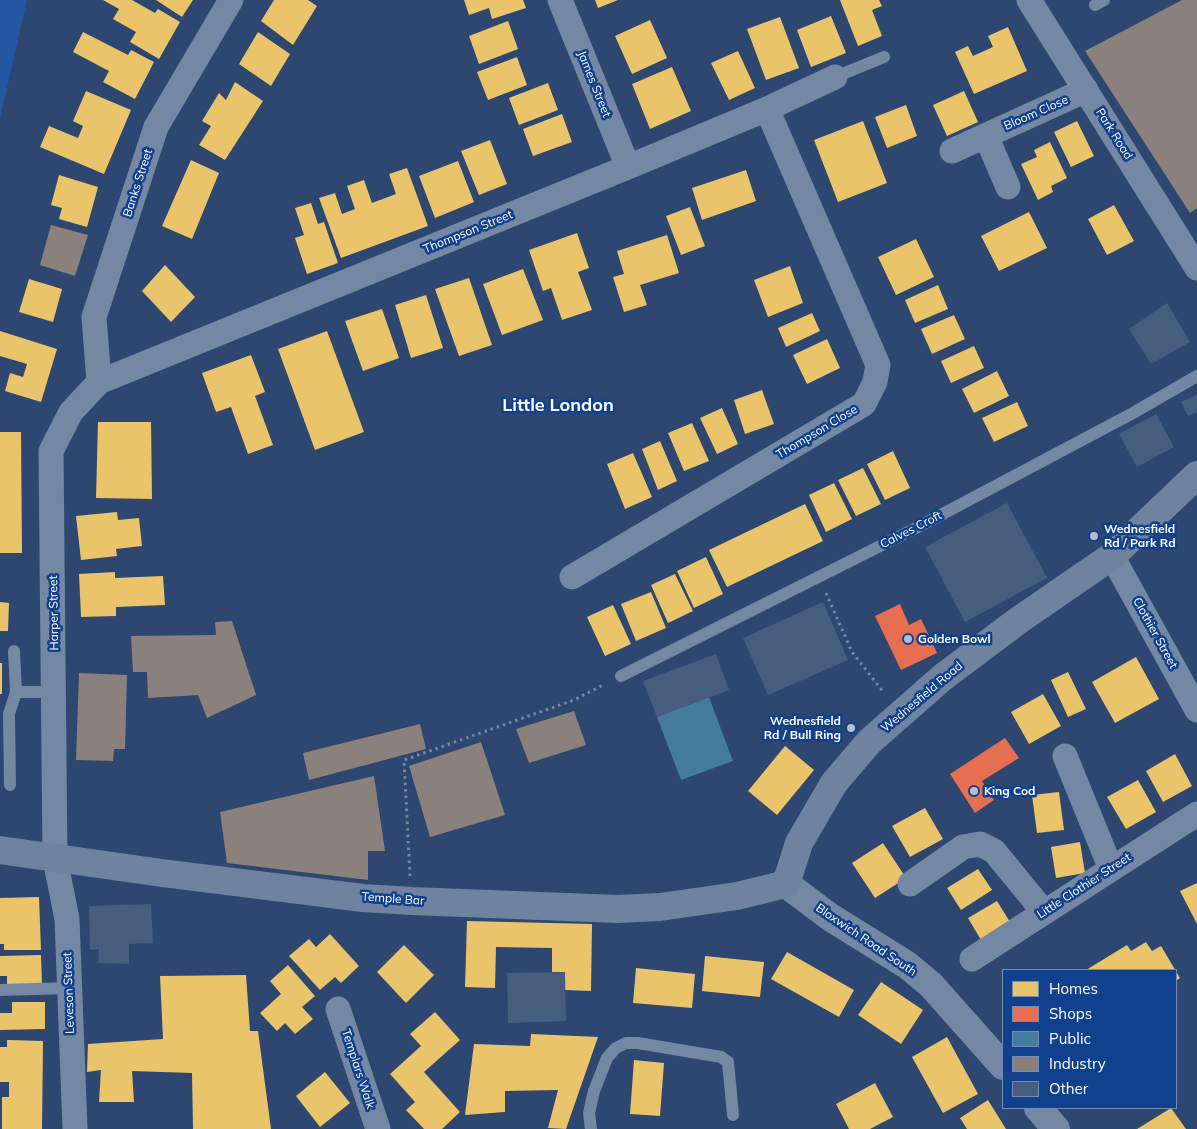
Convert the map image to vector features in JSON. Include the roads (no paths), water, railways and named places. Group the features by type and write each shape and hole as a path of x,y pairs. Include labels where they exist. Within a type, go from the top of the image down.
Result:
{"main road":[{"name":"Wednesfield Road","path":"786,884 799,843 834,783 869,742 943,678 1019,620 1112,556 1197,475"},
{"name":"Temple Bar","path":"0,850 334,894 412,901 618,908 660,907 737,896 786,884"}],"street":[{"name":"Banks Street","path":"99,382 94,316 156,127 231,0"},
{"name":"James Street","path":"560,0 628,167"},
{"name":"Park Road","path":"1029,0 1197,268"},
{"name":"Thompson Street","path":"99,382 628,167 767,109 835,77"},
{"name":"Bloom Close","path":"952,151 1086,90"},
{"name":"Thompson Close","path":"572,577 864,404 875,382 878,365 767,109"},
{"path":"986,136 1008,187"},
{"name":"Harper Street","path":"56,858 51,451 72,412 99,382"},
{"name":"Clothier Street","path":"1112,556 1197,710"},
{"path":"1065,756 1111,870"},
{"name":"Little Clothier Street","path":"972,959 1197,814"},
{"path":"910,884 963,846 980,844 994,851 1044,912"},
{"name":"Leveson Street","path":"56,858 67,919 74,1129"},
{"name":"Bloxwich Road South","path":"786,884 830,917 907,965 931,985 1002,1065"},
{"name":"Templars Walk","path":"338,1009 378,1129"},
{"path":"1039,1109 1056,1129"}],"lane":[{"path":"835,77 884,57"},
{"name":"Calves Croft","path":"621,676 819,577 1116,422 1197,376"},
{"path":"10,785 9,714 16,692 14,651"},
{"path":"16,692 55,692"},
{"path":"0,990 69,988"},
{"path":"591,1129 589,1113 594,1091 607,1058 616,1048 626,1043 638,1043 721,1057 728,1062 733,1115"}],"place":[{"name":"Wednesfield Rd / Park Rd","path":"1094,536"},
{"name":"Golden Bowl","path":"908,639"},
{"name":"Wednesfield Rd / Bull Ring","path":"851,728"},
{"name":"King Cod","path":"974,791"}],"district":[{"name":"Little London","path":"558,406"}]}
